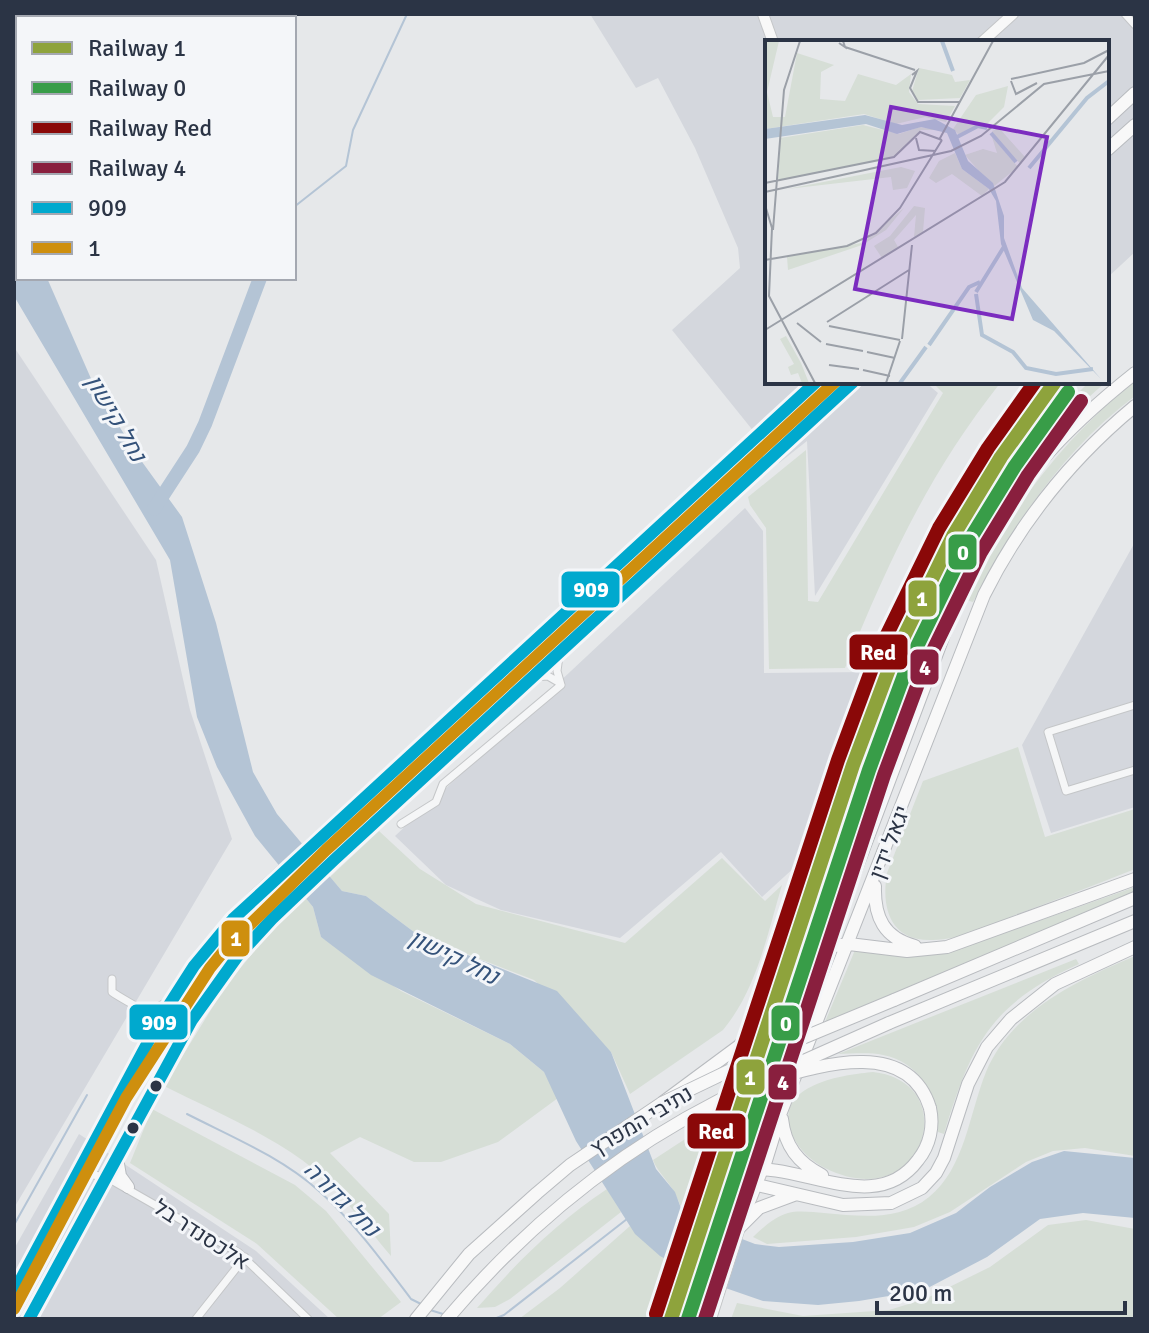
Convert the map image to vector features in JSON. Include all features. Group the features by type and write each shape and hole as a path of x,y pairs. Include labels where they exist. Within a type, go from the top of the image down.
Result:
{"highway":[{"path":"1109,117 1135,93"},
{"path":"1109,148 1135,125"},
{"name":"יגאל ידין","path":"743,1170 945,632 994,531 1039,463 1080,420 1135,373"},
{"path":"29,1319 174,1051 237,957 334,860 851,384"},
{"path":"14,1292 158,1022 208,946 255,896 809,385"},
{"name":"יגאל ידין","path":"764,1167 781,1112 875,879 971,626 1009,547 1069,469 1135,406"},
{"path":"662,1103 739,1046 780,1004 804,963 892,741 945,632"},
{"path":"875,879 875,908 882,926 904,943 930,949"},
{"path":"826,947 849,944 907,951 930,949 967,940 1135,879"},
{"name":"נתיבי המפרץ","path":"416,1319 469,1254 537,1193 570,1165 662,1103 764,1054 1135,898"},
{"name":"נתיבי המפרץ","path":"447,1319 521,1242 590,1181 645,1142 710,1103 889,1023 1135,921"},
{"path":"743,1170 757,1185 843,1205 891,1203 922,1188 936,1173 944,1158 968,1084 987,1047 1011,1019 1055,984 1135,947"},
{"path":"141,1011 156,1011 169,1003"},
{"path":"743,1170 764,1167 843,1184 876,1187 890,1183 905,1173 925,1150 931,1133 930,1108 917,1084 903,1072 875,1062 844,1062 751,1085"},
{"path":"781,1112 783,1131 793,1153 811,1169 843,1184"},
{"path":"117,1156 118,1172 128,1187"},
{"path":"740,1227 759,1208 795,1195"}],"main road":[{"path":"763,14 772,40"},
{"path":"984,40 1013,14"},
{"name":"יגאל ידין","path":"711,1319 740,1227 764,1167"},
{"name":"יגאל ידין","path":"693,1319 743,1170"}],"street":[{"path":"1125,14 1135,25"},
{"path":"561,652 557,671 561,685"},
{"path":"533,677 548,676 561,685"},
{"path":"401,824 436,802 443,784 561,685"},
{"path":"1135,705 1048,732 1066,791 1135,770"},
{"path":"112,979 112,992 158,1022 171,1035 174,1051"},
{"path":"158,1022 172,1026 192,1020"},
{"name":"אלכסנדר בל","path":"74,1177 87,1174 106,1177 128,1187 245,1257 308,1319"},
{"path":"99,1189 109,1185 128,1187"},
{"path":"196,1319 245,1257"}],"shaded area":[{"path":"590,14 1135,14 1135,252 1109,276 1109,40 765,40 765,384 927,384 938,393 815,596 807,441 779,463 672,330 740,268 738,248 695,148 658,78 636,88"},
{"path":"14,347 156,560 190,710 232,839 14,1208"},
{"path":"1135,381 1135,396 1109,417 1063,464 1023,517 973,602 966,600 998,538 1037,481 1083,428"},
{"path":"934,384 999,384 952,450 912,519 845,668 769,669 766,528 748,497 806,450 808,601 818,602 943,393"},
{"path":"1087,384 1104,384 1049,439 1024,470 978,536 915,639 981,512 1014,457"},
{"path":"745,508 763,531 764,673 868,672 796,866 762,897 721,852 620,938 501,910 446,885 395,836"},
{"path":"1135,542 1135,807 1051,833 1022,745"},
{"path":"1018,747 1045,837 1135,809 1135,869 964,935 933,940 907,935 892,920 885,886 887,873 923,781"},
{"path":"379,831 420,869 476,904 625,943 722,858 765,901 782,885 760,961 735,1014 723,1030 630,1094 611,1052 534,980 418,935 366,896 342,891 330,877"},
{"path":"1135,887 1135,892 825,1022 855,950 911,955 951,952"},
{"path":"304,896 313,907 321,937 401,991 510,1044 544,1072 558,1098 498,1142 441,1162 414,1162 360,1137 330,1153 389,1214 391,1256 338,1193 302,1160 252,1129 164,1086 225,987"},
{"path":"1135,956 1135,1156 1085,1148 1053,1151 1026,1162 950,1212 914,1227 856,1237 767,1244 753,1237 774,1220 792,1212 879,1216 905,1210 929,1197 951,1171 965,1139 986,1072 997,1050 1012,1032 1048,1000 1069,987"},
{"path":"1076,959 1079,964 1024,995 988,1031 964,1076 944,1134 938,1132 931,1094 917,1073 907,1065 877,1054 838,1054"},
{"path":"873,1072 901,1081 918,1098 924,1120 921,1142 908,1162 887,1176 859,1179 825,1168 810,1158 792,1134 788,1117 792,1104 800,1094 813,1086 844,1076"},
{"path":"152,1109 295,1185 326,1211 401,1302 378,1319 339,1319 257,1244 130,1163"},
{"path":"725,1113 689,1217 653,1160"},
{"path":"79,1134 256,1251 330,1319 14,1319 14,1249"},
{"path":"607,1189 621,1212 510,1299 495,1307 477,1308 538,1244"},
{"path":"1086,1220 1135,1229 1135,1319 731,1319 737,1303 803,1316 889,1310 925,1299 990,1267 1048,1225"},
{"path":"630,1226 660,1255 675,1264 655,1319 519,1319 560,1288"}],"water":[{"name":"נחל קישון","path":"14,220 16,280 48,280 96,390 182,517 216,623 253,772 277,814 342,891 366,896 418,935 557,991 611,1052 656,1169 675,1192 682,1211 711,1227 755,1244 779,1247 853,1242 910,1233 956,1213 990,1187 1032,1162 1064,1151 1135,1158 1135,1218 1083,1213 1040,1219 987,1257 924,1290 818,1305 763,1301 711,1283 660,1256 635,1234 576,1141 544,1072 510,1044 371,975 321,937 313,907 255,836 217,767 197,717 170,560 14,296"}],"waterway":[{"path":"296,205 346,166 353,130 407,14"},
{"path":"154,509 193,449 205,424 259,280"},
{"name":"נחל גדורה","path":"14,1225 87,1095"},
{"name":"נחל גדורה","path":"187,1114 256,1148 319,1191 368,1243 411,1299 421,1304"},
{"name":"נחל גדורה","path":"494,1319 504,1315 627,1219"},
{"name":"נחל גדורה","path":"430,1310 443,1314"}],"rail line":[{"name":"Red","path":"656,1314 838,760 877,655 939,528 988,448 1034,384"},
{"name":"1","path":"671,1319 853,765 892,661 953,536 1001,457 1054,384"},
{"name":"0","path":"688,1319 869,770 907,667 967,544 1015,466 1068,392"},
{"name":"4","path":"705,1319 884,775 922,673 981,552 1028,475 1081,401"}],"transit line":[{"name":"909","path":"14,1292 162,1016 194,966 233,919 814,384"},
{"name":"1","path":"14,1309 126,1098 210,968 228,946 326,850 833,384"},
{"name":"909","path":"29,1319 192,1020 237,957 334,860 851,384"}]}
